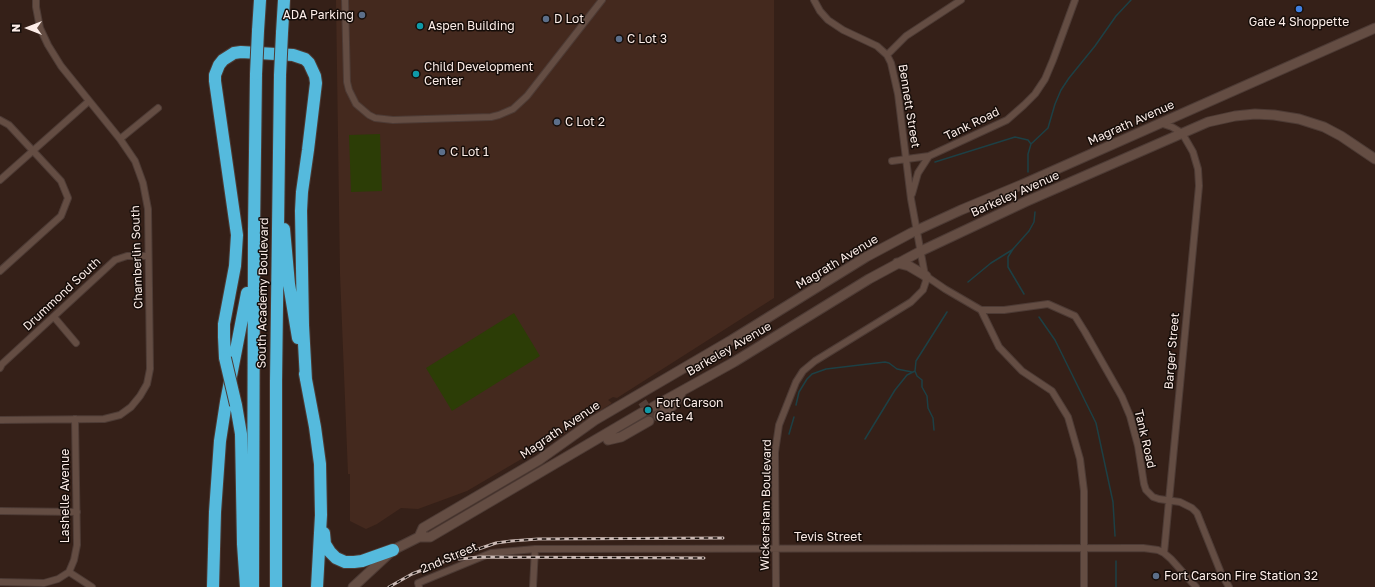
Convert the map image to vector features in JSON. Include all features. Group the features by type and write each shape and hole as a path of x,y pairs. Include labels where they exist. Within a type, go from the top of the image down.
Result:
{"highway":[{"name":"South Academy Boulevard","path":"253,587 254,230 256,74 260,0"},
{"name":"South Academy Boulevard","path":"276,587 278,147 284,0"},
{"path":"246,587 243,550 241,434 225,358 224,337 224,324 235,266 236,235 215,81 215,75 219,65 223,60 234,53 241,52 292,55 305,59 309,63 315,76 316,83 301,210 303,325 306,380"},
{"path":"278,147 293,316 315,427 320,464 321,515 317,587"},
{"path":"213,587 215,512 220,441 226,402 246,305 254,230"},
{"path":"321,515 326,544 330,552 336,558 345,562 362,561 393,550"}],"main road":[{"name":"Magrath Avenue","path":"353,587 393,550 419,537 423,528 538,460 595,420 730,341 866,257 917,231 1375,28"},
{"name":"Barkeley Avenue","path":"683,390 672,406 654,409 668,392 683,390 734,362 862,283 921,250 1032,199 1208,122 1235,116 1265,114 1306,121 1348,140 1375,159"},
{"path":"898,263 908,266 926,276"},
{"path":"419,537 430,537 593,442 645,415 621,437 593,442"}],"street":[{"name":"Chamberlin South","path":"0,420 104,419 120,415 131,407 140,396 147,384 150,368 148,208 143,183 135,161 120,139 61,66 48,45 40,28 36,0"},
{"path":"345,0 347,82 349,90 356,104 369,115 375,118 393,120 491,117 513,109 527,96 602,0"},
{"name":"Bennett Street","path":"814,0 824,15 834,25 877,46 887,55 895,80 911,199 917,231"},
{"path":"887,55 906,36 961,0"},
{"name":"Tank Road","path":"892,161 928,156 1007,120 1035,94 1045,79 1075,0"},
{"path":"0,180 89,101"},
{"path":"120,139 158,108"},
{"path":"0,120 9,126 61,181 68,198 61,216 0,271"},
{"path":"1160,123 1172,127 1182,133"},
{"name":"Barger Street","path":"1164,553 1199,186 1198,169 1193,152 1182,133"},
{"path":"911,199 918,174 928,156"},
{"path":"917,231 926,276 981,310 999,347 1022,370 1052,391 1068,417 1080,459 1084,491 1084,587"},
{"name":"Drummond South","path":"1,365 115,260 127,256 148,256"},
{"name":"Wickersham Boulevard","path":"776,587 775,452 779,425 796,382 803,371 815,361 911,302 923,290 926,283 926,276"},
{"name":"Tank Road","path":"981,310 1004,310 1048,304 1074,316 1085,332 1122,397 1130,416 1138,446 1146,490 1153,497 1186,505 1197,513 1221,573 1229,587"},
{"path":"54,317 76,343"},
{"name":"Lashelle Avenue","path":"69,572 74,560 77,545 75,419"},
{"path":"0,511 77,512"},
{"name":"Tevis Street","path":"491,552 536,549 1144,548 1158,550 1164,553"},
{"path":"533,587 536,549"},
{"name":"2nd Street","path":"419,587 418,583 491,552"},
{"path":"1164,553 1196,587"},
{"path":"0,582 44,583 58,579 69,572 92,587"}],"shaded area":[{"path":"336,0 774,0 774,298 617,398 613,397 608,400 612,403 564,434 467,491 418,509 401,508 377,524 366,529 350,521 350,474 348,474 340,274"}],"green space":[{"path":"380,134 382,191 351,192 349,135"},
{"path":"514,313 540,356 452,411 426,368"}],"waterway":[{"path":"1028,172 1028,154 1031,144 1048,128 1061,90 1116,16 1131,0"},
{"path":"935,162 1015,137 1028,140 1031,144"},
{"path":"1024,294 1008,267 1008,257 1029,231 1034,222 1035,212"},
{"path":"968,282 991,263 1012,250"},
{"path":"865,439 895,390 907,375 915,371 916,361 947,312"},
{"path":"1039,317 1055,340 1096,423 1113,502 1115,536"},
{"path":"796,405 799,392 807,379 812,374 826,369 885,362 897,369 912,372"},
{"path":"915,371 917,376 922,380 922,387 927,396 928,408 933,418 934,430"},
{"path":"789,434 794,417"},
{"path":"1116,561 1116,587"}],"tunnel":[{"path":"641,408 650,402"},
{"path":"646,417 656,411"}],"railway":[{"path":"389,587 412,574 496,543 538,539 723,538"},
{"path":"459,559 480,557 704,558"}],"place":[{"name":"Gate 4 Shoppette","path":"1299,9"},
{"name":"ADA Parking","path":"362,15"},
{"name":"D Lot","path":"546,19"},
{"name":"Aspen Building","path":"420,26"},
{"name":"C Lot 3","path":"619,39"},
{"name":"Child Development Center","path":"416,74"},
{"name":"C Lot 2","path":"557,122"},
{"name":"C Lot 1","path":"442,152"},
{"name":"Fort Carson Gate 4","path":"648,410"},
{"name":"Fort Carson Fire Station 32","path":"1156,576"}]}
